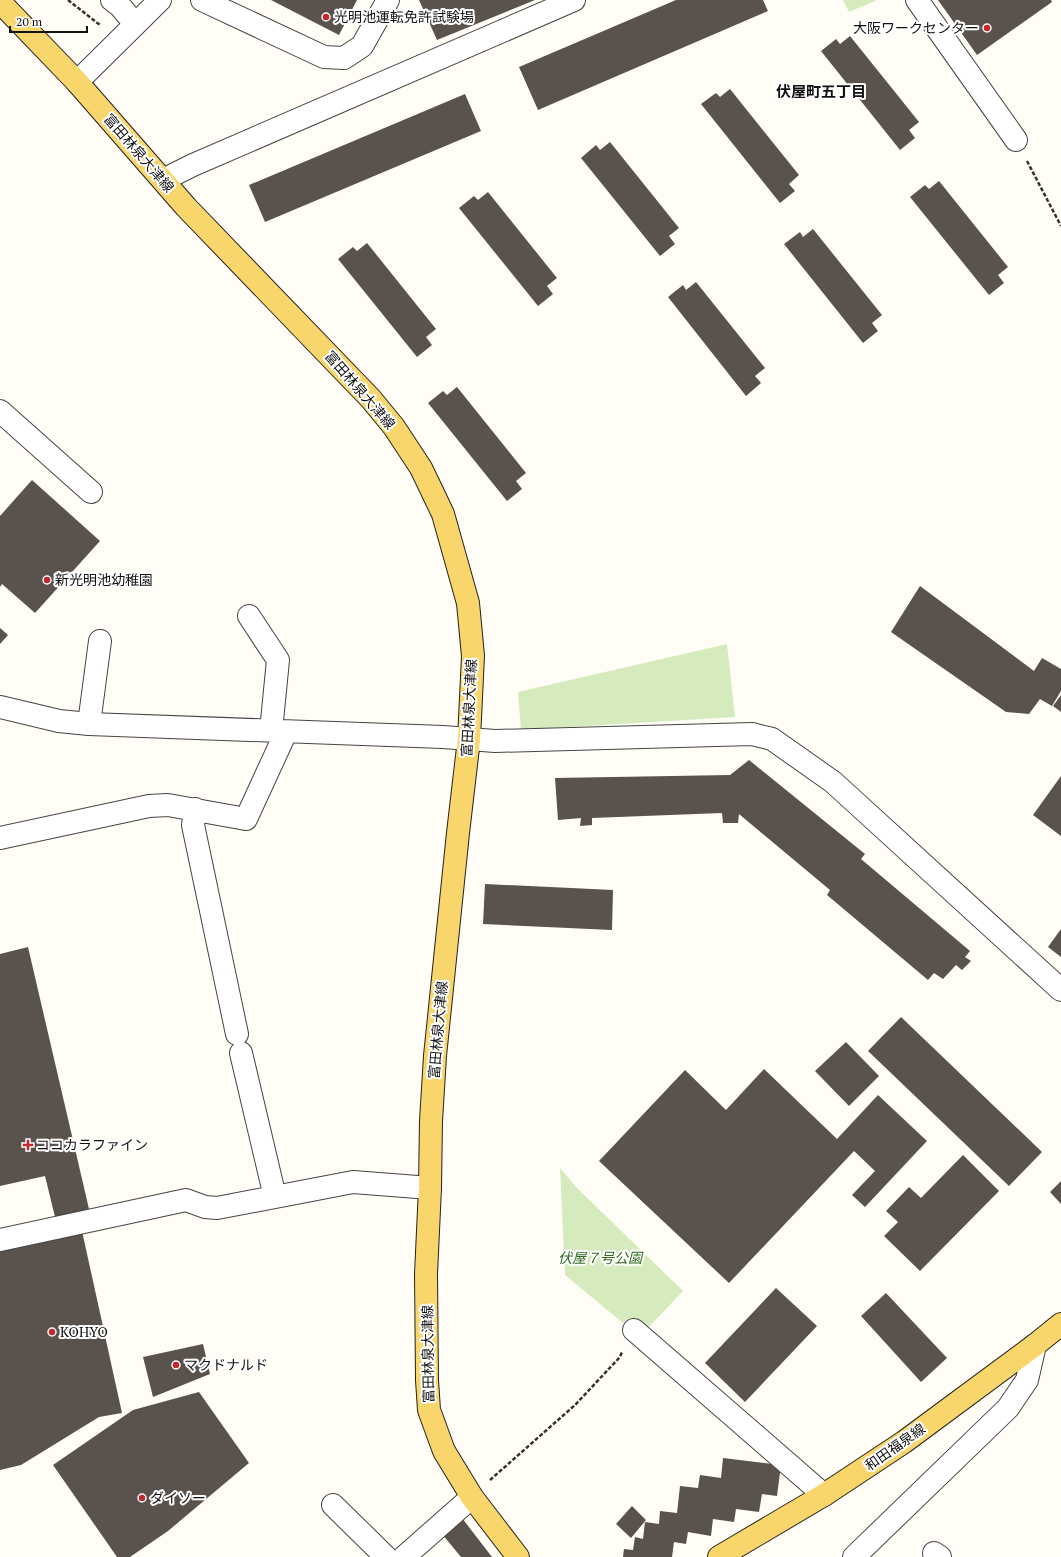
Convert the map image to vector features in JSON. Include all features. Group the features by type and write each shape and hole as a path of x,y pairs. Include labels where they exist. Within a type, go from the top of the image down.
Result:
{"main road":[{"name":"富田林泉大津線","path":"0,2 77,82 186,207 371,398 394,427 421,468 443,514 468,603 473,656 469,739 435,1056 431,1121 426,1274 427,1380 429,1410 444,1451 472,1498 518,1557"},
{"name":"和田福泉線","path":"719,1557 824,1495 904,1442 1061,1324"}],"street":[{"path":"112,0 120,6 135,24"},
{"path":"77,82 160,0"},
{"path":"202,0 324,56 344,58 362,46 388,0"},
{"path":"162,180 202,161 574,0"},
{"path":"916,0 1016,140"},
{"path":"0,411 91,492"},
{"path":"0,838 148,806 168,805 246,819 278,731 278,660 249,616"},
{"path":"89,724 100,642"},
{"path":"0,707 59,721 89,724 495,741 752,734 772,740 833,782 1061,990"},
{"path":"195,809 193,825 239,1044 275,1197"},
{"path":"0,1240 186,1200 206,1207 217,1208 353,1182 430,1188"},
{"path":"634,1330 824,1495"},
{"path":"854,1557 1008,1408 1027,1380 1035,1345"},
{"path":"404,1557 472,1498"},
{"path":"333,1506 386,1557"}],"path":[{"path":"68,0 100,25"},
{"path":"1016,140 1061,226"},
{"path":"472,1498 575,1405 620,1356 634,1330"}],"green space":[{"path":"843,0 877,0 849,12"},
{"path":"727,644 735,717 521,730 518,692"},
{"name":"伏屋７号公園","path":"560,1168 577,1188 683,1291 645,1331 629,1328 565,1275"}],"building":[{"name":"光明池運転免許試験場","path":"271,0 357,0 339,35"},
{"path":"419,0 535,0 437,40"},
{"path":"676,0 763,0 768,11 538,110 519,67"},
{"name":"大阪ワークセンター","path":"938,0 1051,0 1052,2 977,55"},
{"path":"850,36 919,122 909,130 915,138 900,150 821,51 836,39 840,44"},
{"path":"730,89 799,175 789,184 795,191 780,203 701,104 716,93 720,97"},
{"path":"465,94 481,131 265,222 249,185"},
{"path":"610,142 679,228 669,236 675,244 660,256 581,158 596,145 600,150"},
{"path":"939,181 1008,267 998,275 1004,283 989,295 910,197 925,185 929,189"},
{"path":"488,192 557,278 547,286 553,294 538,306 459,208 474,196 478,200"},
{"path":"813,229 882,315 872,323 878,331 863,343 784,244 800,232 803,237"},
{"path":"367,243 436,329 426,337 432,345 417,357 338,259 353,247 357,251"},
{"path":"696,282 765,368 755,376 761,383 746,396 668,297 683,285 686,290"},
{"path":"457,387 526,473 516,481 522,489 507,501 428,403 443,391 447,395"},
{"path":"32,480 100,541 35,613 2,584 0,587 0,516"},
{"path":"920,586 1034,671 1042,658 1061,669 1061,691 1052,706 1040,699 1029,714 1006,712 891,632"},
{"path":"0,628 8,635 0,644"},
{"path":"1061,695 1061,712 1053,706"},
{"path":"749,760 865,854 861,859 970,951 965,957 971,961 962,970 956,965 943,979 934,973 928,980 827,895 830,890 739,814 738,823 723,823 722,813 592,818 592,825 580,826 581,818 558,820 555,778 730,775"},
{"path":"1061,776 1061,836 1033,815"},
{"path":"485,884 613,890 612,930 483,924"},
{"path":"1061,929 1061,957 1048,947"},
{"path":"28,947 89,1209 55,1217 45,1176 0,1186 0,954"},
{"path":"901,1017 1042,1152 1009,1186 868,1051"},
{"path":"846,1042 879,1076 849,1106 815,1071"},
{"path":"764,1069 837,1139 878,1095 927,1141 865,1207 852,1195 875,1171 854,1151 729,1283 599,1161 685,1070 726,1110"},
{"path":"963,1155 999,1191 920,1271 884,1236 898,1222 886,1211 909,1187 921,1198"},
{"path":"1061,1181 1061,1204 1050,1192"},
{"name":"KOHYO","path":"82,1231 122,1413 99,1417 21,1465 0,1470 0,1251"},
{"path":"776,1288 817,1326 745,1402 705,1363"},
{"path":"886,1293 947,1358 921,1382 861,1316"},
{"name":"マクドナルド","path":"203,1344 210,1374 153,1397 143,1357"},
{"name":"ダイソー","path":"199,1392 249,1463 168,1531 130,1557 117,1557 53,1465 133,1410"},
{"path":"723,1458 781,1465 777,1496 762,1494 759,1512 736,1509 734,1522 713,1519 711,1536 688,1532 686,1544 674,1542 672,1557 623,1557 624,1549 633,1550 635,1537 643,1539 645,1522 659,1524 660,1511 677,1513 680,1486 698,1488 700,1475 721,1478"},
{"path":"632,1506 646,1520 631,1538 616,1524"},
{"path":"462,1518 492,1557 461,1557 442,1534"}],"place":[{"name":"光明池運転免許試験場","path":"326,17"},
{"name":"大阪ワークセンター","path":"987,28"},
{"name":"新光明池幼稚園","path":"47,580"},
{"name":"ココカラファイン","path":"28,1145"},
{"name":"KOHYO","path":"52,1332"},
{"name":"マクドナルド","path":"176,1365"},
{"name":"ダイソー","path":"142,1498"}],"district":[{"name":"伏屋町五丁目","path":"821,92"}]}
